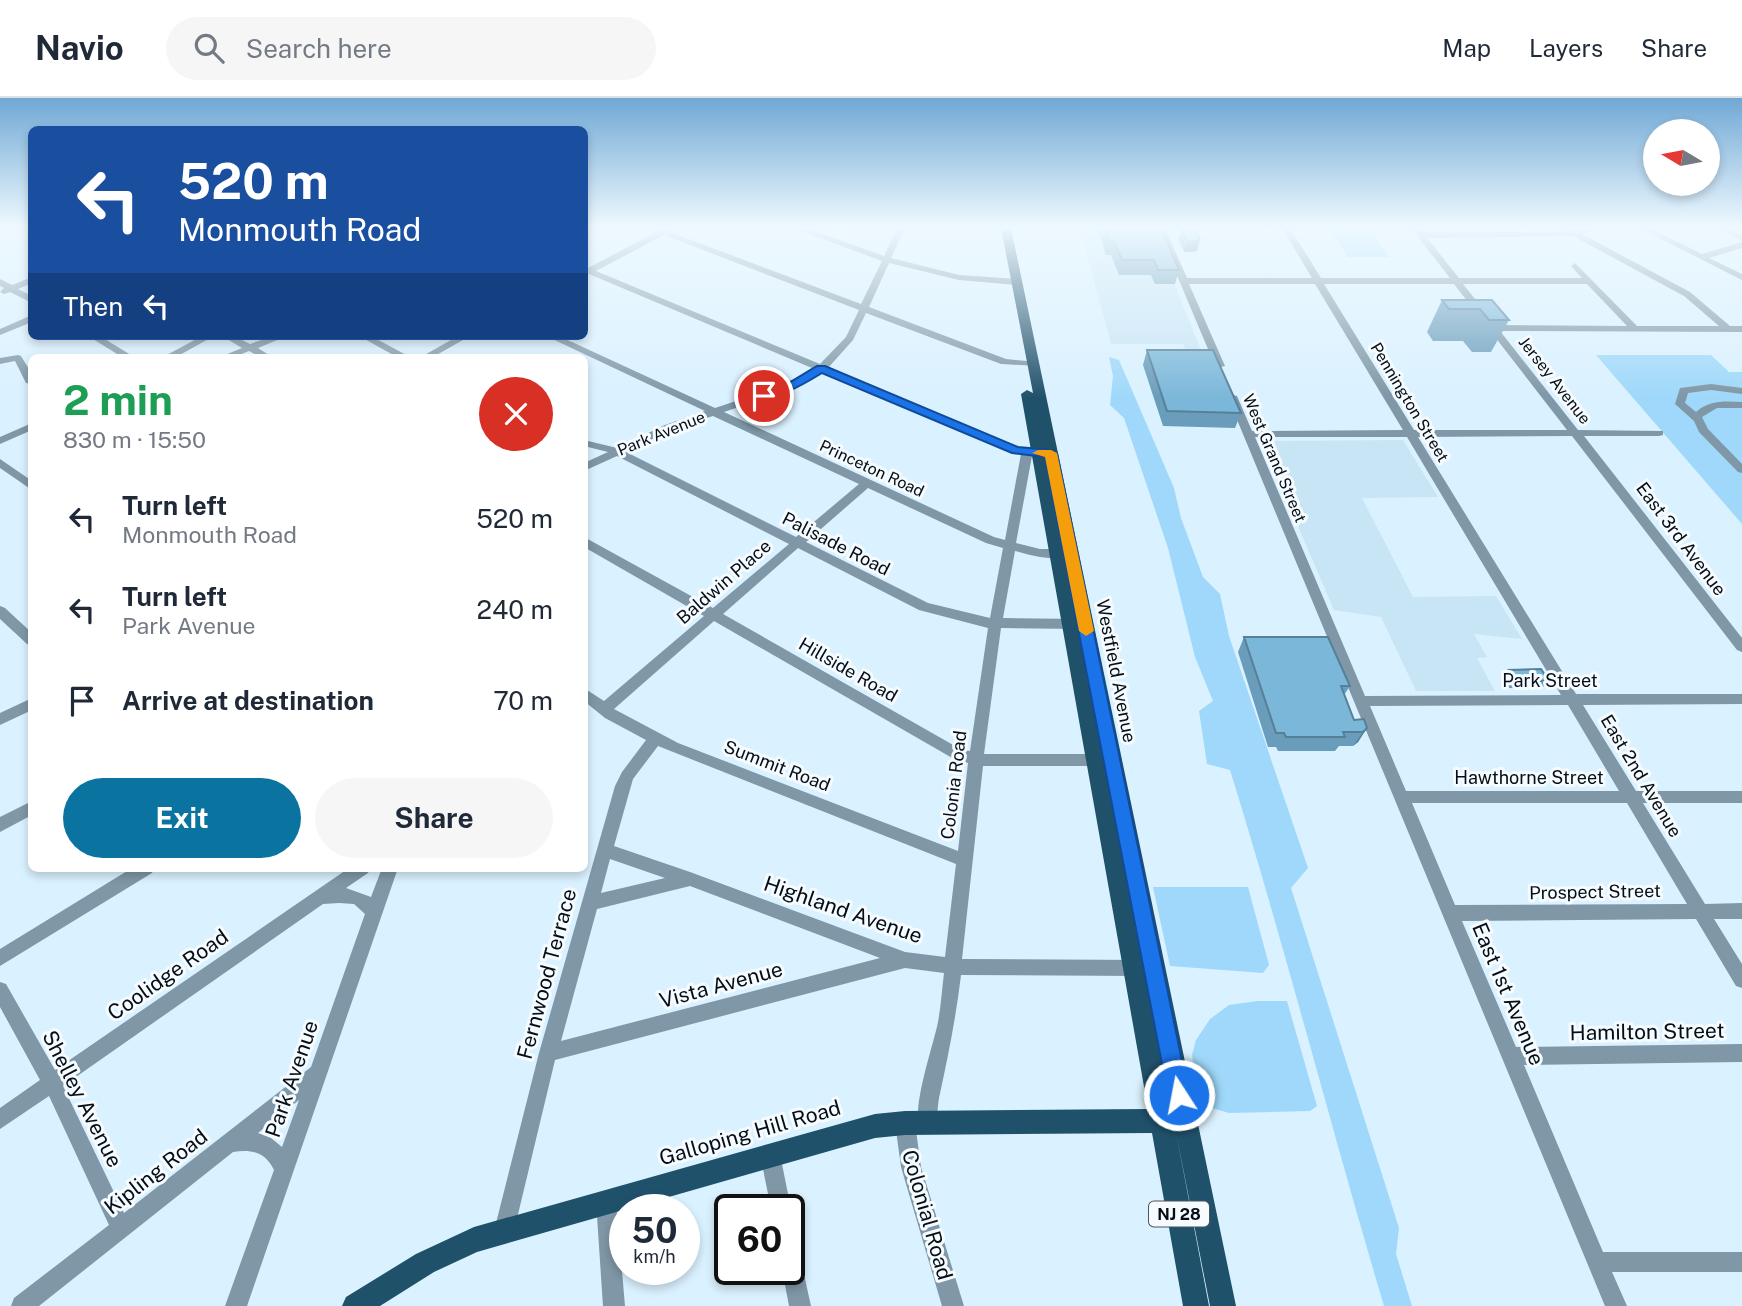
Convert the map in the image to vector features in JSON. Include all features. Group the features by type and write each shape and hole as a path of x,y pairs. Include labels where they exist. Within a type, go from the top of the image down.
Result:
{"main road":[{"name":"Westfield Avenue","path":"1011,284 1027,364 1038,453 1063,553 1103,760 1133,968 1173,1121"},
{"name":"Westfield Avenue","path":"1103,760 1153,967 1173,1121"},
{"name":"Galloping Hill Road","path":"355,1306 425,1263 474,1240 874,1126 916,1123 1173,1121"},
{"name":"NJ 28","path":"1173,1121 1196,1306"},
{"name":"NJ 28","path":"1173,1121 1223,1306"}],"street":[{"path":"618,284 1038,453"},
{"path":"804,284 1005,362 1027,364"},
{"name":"Park Avenue","path":"588,466 669,427 788,387 821,368 844,347 875,284"},
{"name":"West Grand Street","path":"1184,284 1359,701"},
{"name":"Pennington Street","path":"1320,284 1506,592"},
{"name":"Jersey Avenue","path":"1460,284 1618,485"},
{"path":"1592,284 1633,327"},
{"path":"1669,284 1687,294 1726,327"},
{"path":"5,290 28,299"},
{"path":"0,331 28,320"},
{"path":"1494,328 1742,328"},
{"path":"100,340 124,354"},
{"path":"174,354 201,340"},
{"path":"235,340 261,354"},
{"path":"233,354 271,340"},
{"path":"372,340 399,354"},
{"path":"432,354 458,340"},
{"name":"Princeton Road","path":"560,340 1008,546 1063,553"},
{"path":"6,360 18,358 28,377"},
{"path":"1742,391 1711,387 1684,390 1680,404 1698,419 1703,430 1742,470"},
{"path":"1698,419 1697,416 1705,407 1721,404 1742,405"},
{"path":"0,442 28,428"},
{"path":"1248,434 1659,433"},
{"name":"Palisade Road","path":"588,444 616,451 914,604 960,619 995,624 1077,624"},
{"name":"Colonia Road","path":"916,1123 930,1098 944,1038 976,759 1008,546 1038,453"},
{"path":"0,462 28,484"},
{"name":"Baldwin Place","path":"604,709 867,483"},
{"name":"East 3rd Avenue","path":"1618,485 1742,647"},
{"name":"Hillside Road","path":"588,543 953,752 976,759 1103,760"},
{"name":"East 2nd Avenue","path":"1506,592 1742,980"},
{"path":"0,611 28,637"},
{"name":"Summit Road","path":"588,696 604,709 655,738 964,860"},
{"name":"Park Street","path":"1359,701 1742,699"},
{"name":"East 1st Avenue","path":"1359,701 1616,1306"},
{"path":"0,719 28,705"},
{"name":"Fernwood Terrace","path":"504,1231 548,1054 627,776 655,738"},
{"name":"Hawthorne Street","path":"1401,797 1742,797"},
{"path":"0,825 28,809"},
{"name":"Highland Avenue","path":"605,850 905,960 953,966 1153,967"},
{"path":"0,958 140,872"},
{"name":"Coolidge Road","path":"0,1119 356,872"},
{"name":"Park Avenue","path":"236,1306 389,872"},
{"path":"591,903 690,879"},
{"path":"316,900 347,895 365,901 374,914"},
{"name":"Prospect Street","path":"1449,913 1742,911"},
{"name":"Vista Avenue","path":"548,1054 905,960"},
{"name":"Shelley Avenue","path":"0,990 52,1083 121,1229"},
{"name":"Hamilton Street","path":"1511,1056 1742,1053"},
{"name":"Kipling Road","path":"22,1306 318,1073"},
{"name":"Colonial Road","path":"916,1123 911,1167 953,1306"},
{"path":"229,1144 247,1141 267,1145 280,1158 284,1170"},
{"path":"770,1154 778,1194"},
{"path":"606,1201 614,1306"},
{"path":"1597,1262 1742,1262"},
{"path":"796,1285 800,1306"}],"shaded area":[{"path":"1095,284 1175,284 1202,353 1187,353 1183,344 1111,344"},
{"path":"1596,355 1711,355 1729,372 1742,372 1742,524"},
{"path":"1109,357 1119,360 1174,488 1181,518 1203,577 1220,594 1229,636 1308,868 1291,888 1399,1228 1396,1254 1412,1306 1384,1306 1230,770 1207,764 1199,711 1213,701 1195,657 1168,548 1124,418 1110,405 1113,376"},
{"path":"1403,440 1438,497 1362,498 1413,597 1496,596 1522,639 1474,634 1487,657 1477,658 1495,691 1416,691 1381,617 1334,610 1265,449 1264,441"},
{"path":"1153,887 1248,887 1269,965 1263,973 1170,966"},
{"path":"1287,1001 1317,1106 1310,1111 1229,1113 1199,1104 1192,1055 1196,1040 1210,1019 1229,1005"}],"building":[{"path":"1442,300 1492,300 1509,320 1489,320 1480,309 1449,309"},
{"path":"1147,350 1213,350 1241,413 1167,411"},
{"path":"1244,637 1328,637 1350,686 1341,686 1354,720 1364,719 1367,728 1363,732 1343,732 1345,737 1286,737 1284,733 1276,733"},
{"path":"1541,669 1549,681 1515,680 1509,670"}],"slow traffic":[{"path":"1038,453 1051,453 1086,631"}],"route":[{"path":"764,396 796,384 821,368 1016,450 1051,453 1179,1095"}]}
